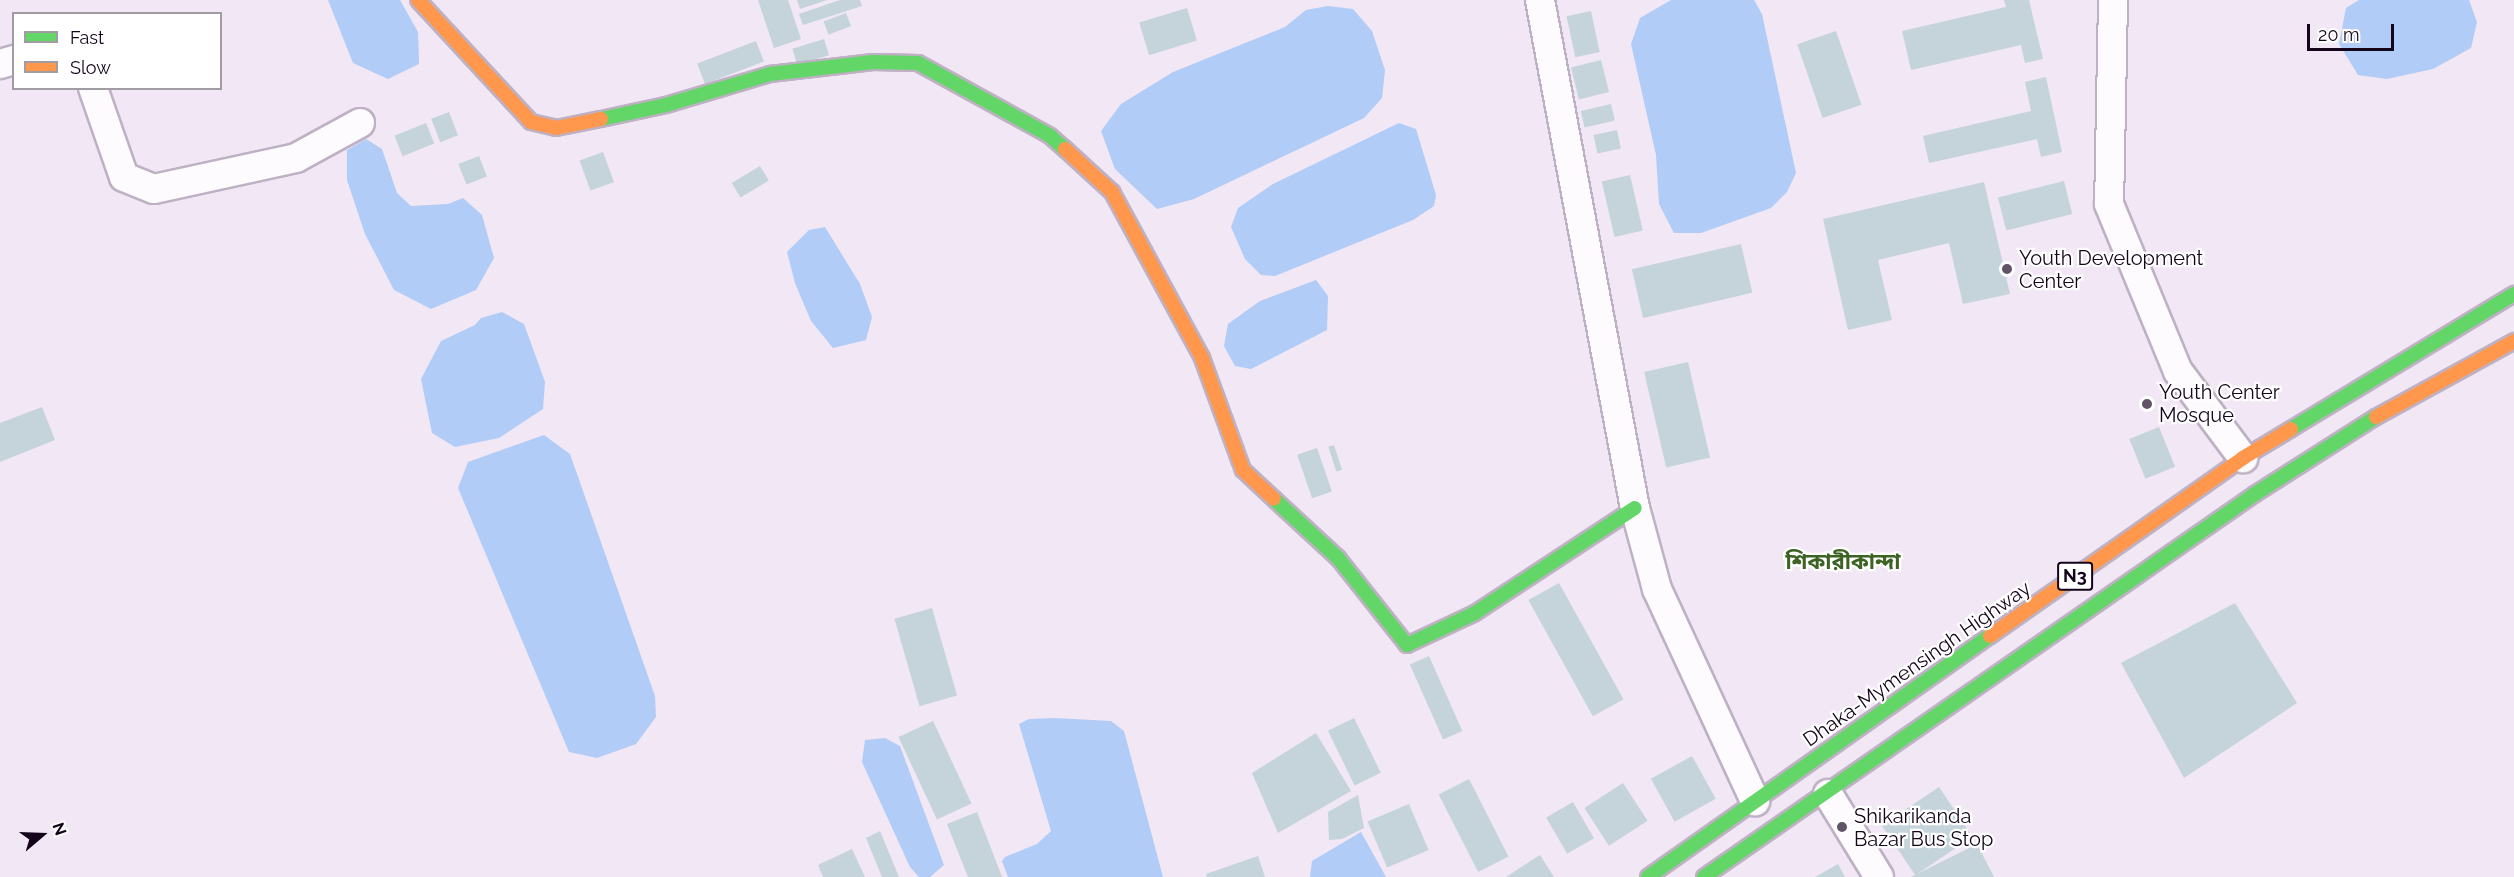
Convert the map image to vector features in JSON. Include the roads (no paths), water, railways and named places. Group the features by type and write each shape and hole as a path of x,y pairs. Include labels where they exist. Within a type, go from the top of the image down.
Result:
{"main road":[{"path":"418,0 531,122 556,128 666,105 770,74 873,62 918,63 1050,136 1112,192 1202,358 1243,470 1338,558 1407,645 1475,613 1635,508"},
{"name":"Dhaka-Mymensingh Highway","path":"1648,877 2243,458 2514,294"},
{"name":"N3","path":"1704,877 1828,794 2255,494 2387,410 2514,341"}],"street":[{"path":"1539,0 1635,508 1658,589 1755,801"},
{"path":"2113,0 2109,204 2178,370 2243,458"},
{"path":"94,90 124,177 154,189 296,158 360,123"},
{"path":"1828,794 1879,877"}],"water":[{"path":"328,0 400,0 418,32 419,64 388,79 353,63"},
{"path":"1671,0 1754,0 1762,14 1796,173 1787,192 1771,208 1701,233 1674,233 1659,204 1656,155 1631,44 1640,18"},
{"path":"2359,0 2469,0 2477,22 2471,48 2433,69 2387,79 2358,75 2339,44 2346,8"},
{"path":"1328,6 1353,9 1372,31 1385,70 1382,98 1364,118 1194,199 1157,209 1115,169 1101,131 1121,104 1173,72 1285,27 1306,10"},
{"path":"1399,123 1416,129 1436,195 1434,206 1413,220 1275,276 1261,275 1245,259 1231,227 1238,208 1273,184"},
{"path":"366,139 382,149 397,193 411,206 448,204 463,198 482,215 494,258 476,290 431,309 394,290 365,234 347,180 347,150"},
{"path":"825,227 860,284 872,317 866,340 833,348 811,321 795,283 787,252 809,230"},
{"path":"1316,280 1328,296 1327,330 1251,369 1235,366 1224,346 1228,324 1260,301"},
{"path":"502,312 524,324 545,382 543,409 499,438 455,447 432,433 421,379 441,341 475,325 481,318"},
{"path":"544,435 570,454 655,696 656,717 636,744 597,758 569,752 458,488 468,462"},
{"path":"1029,719 1111,721 1124,731 1163,877 1008,877 1002,861 1005,857 1037,844 1051,831 1019,724"},
{"path":"885,738 900,746 944,865 930,877 919,877 910,867 862,762 865,740"},
{"path":"1361,832 1386,877 1310,877 1312,861"}],"place":[{"name":"Youth Development Center","path":"2007,269"},
{"name":"Youth Center Mosque","path":"2147,404"},
{"name":"Shikarikanda Bazar Bus Stop","path":"1842,827"}],"district":[{"name":"শিকারীকান্দা","path":"1843,562"}]}
